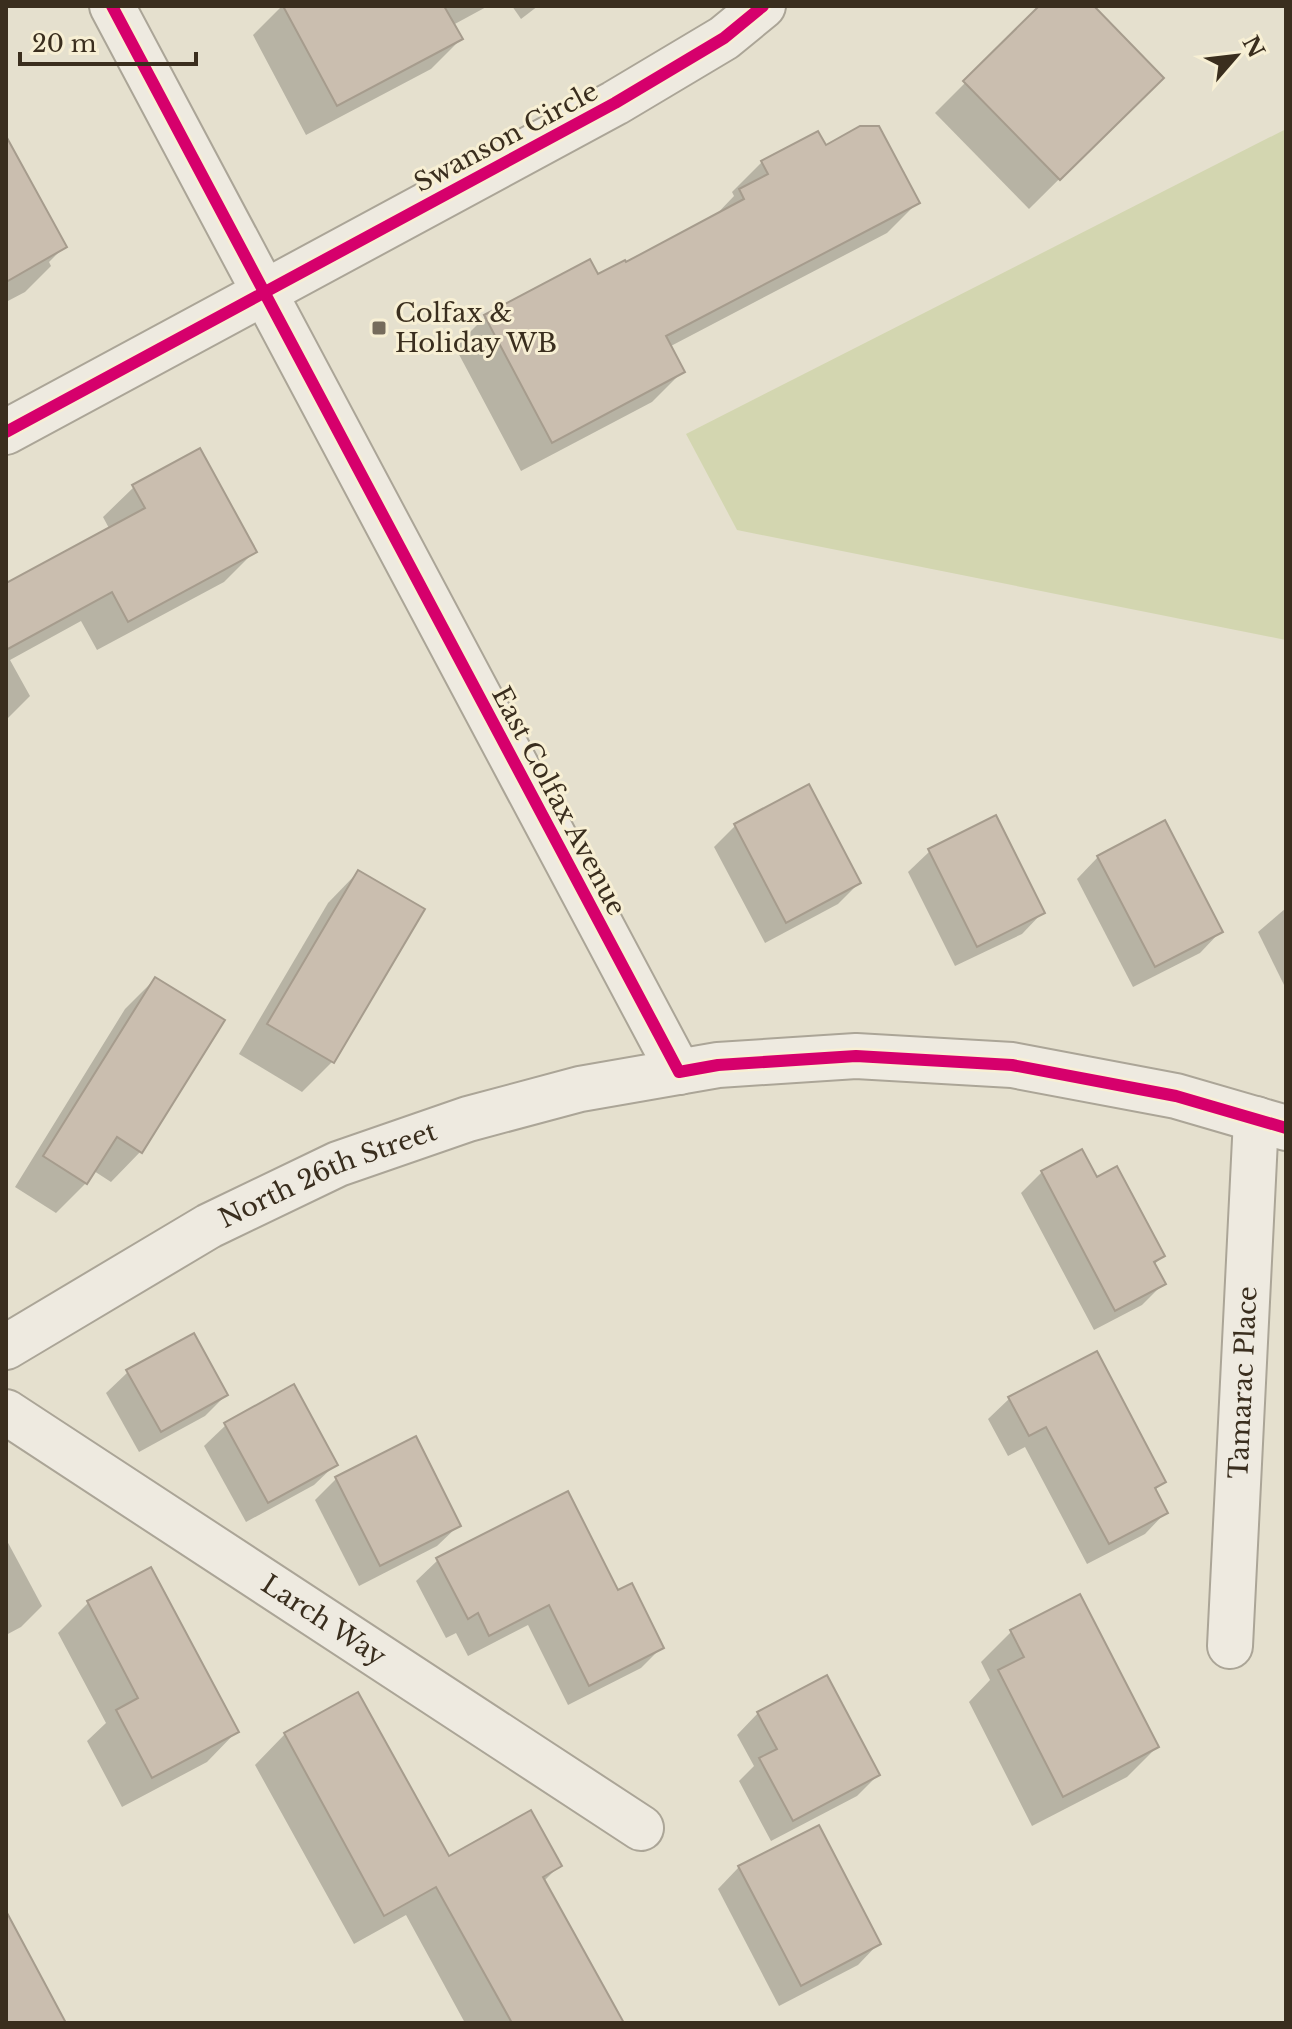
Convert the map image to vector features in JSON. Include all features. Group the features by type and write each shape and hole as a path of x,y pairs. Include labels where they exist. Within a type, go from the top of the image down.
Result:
{"street":[{"name":"East Colfax Avenue","path":"112,6 679,1072"},
{"name":"Swanson Circle","path":"6,432 615,103 724,38 763,6"},
{"path":"679,1072 718,1065 856,1056 1012,1065 1176,1096 1271,1124"},
{"name":"North 26th Street","path":"6,1347 209,1226 338,1164 468,1119 580,1089 679,1072"},
{"name":"Tamarac Place","path":"1230,1646 1271,1124"},
{"name":"Larch Way","path":"6,1412 641,1828"}],"green space":[{"path":"1286,129 1286,640 737,530 686,434"}],"building":[{"path":"283,6 444,6 463,39 337,106"},
{"path":"1039,6 1094,6 1164,78 1060,180 963,81"},
{"path":"860,126 879,126 920,203 666,336 685,372 552,443 484,315 590,259 598,274 626,262 744,199 739,189 768,174 761,161 818,131 826,145"},
{"path":"6,136 67,247 6,282"},
{"path":"200,448 257,552 128,622 112,592 6,650 6,583 145,508 132,485"},
{"path":"809,784 861,883 786,923 734,824"},
{"path":"996,815 1045,913 977,947 928,849"},
{"path":"1165,820 1223,932 1155,967 1097,856"},
{"path":"358,870 425,909 334,1063 267,1024"},
{"path":"155,977 225,1020 142,1153 117,1137 87,1184 43,1156"},
{"path":"1082,1149 1097,1177 1117,1166 1165,1256 1154,1262 1166,1284 1115,1311 1041,1171"},
{"path":"194,1333 228,1395 161,1432 126,1370"},
{"path":"1097,1351 1166,1482 1155,1488 1168,1513 1109,1544 1046,1427 1029,1436 1008,1397"},
{"path":"294,1384 338,1465 268,1503 224,1423"},
{"path":"416,1436 461,1526 380,1566 335,1477"},
{"path":"568,1491 618,1590 632,1583 664,1648 589,1686 549,1605 489,1636 478,1613 468,1619 436,1558"},
{"path":"151,1567 239,1732 152,1778 116,1710 138,1698 87,1601"},
{"path":"1080,1594 1159,1747 1063,1797 998,1670 1024,1657 1010,1630"},
{"path":"827,1675 880,1775 793,1821 759,1758 777,1749 757,1712"},
{"path":"358,1692 449,1856 531,1810 562,1866 543,1877 624,2023 512,2023 436,1887 384,1916 284,1733"},
{"path":"819,1825 881,1944 801,1986 738,1866"},
{"path":"6,1911 66,2023 6,2023"}],"cycle path":[{"path":"112,6 679,1072 718,1065 856,1056 1012,1065 1176,1096 1286,1128"},
{"path":"6,432 615,103 724,38 763,6"}],"place":[{"name":"Colfax & Holiday WB","path":"379,328"}]}
